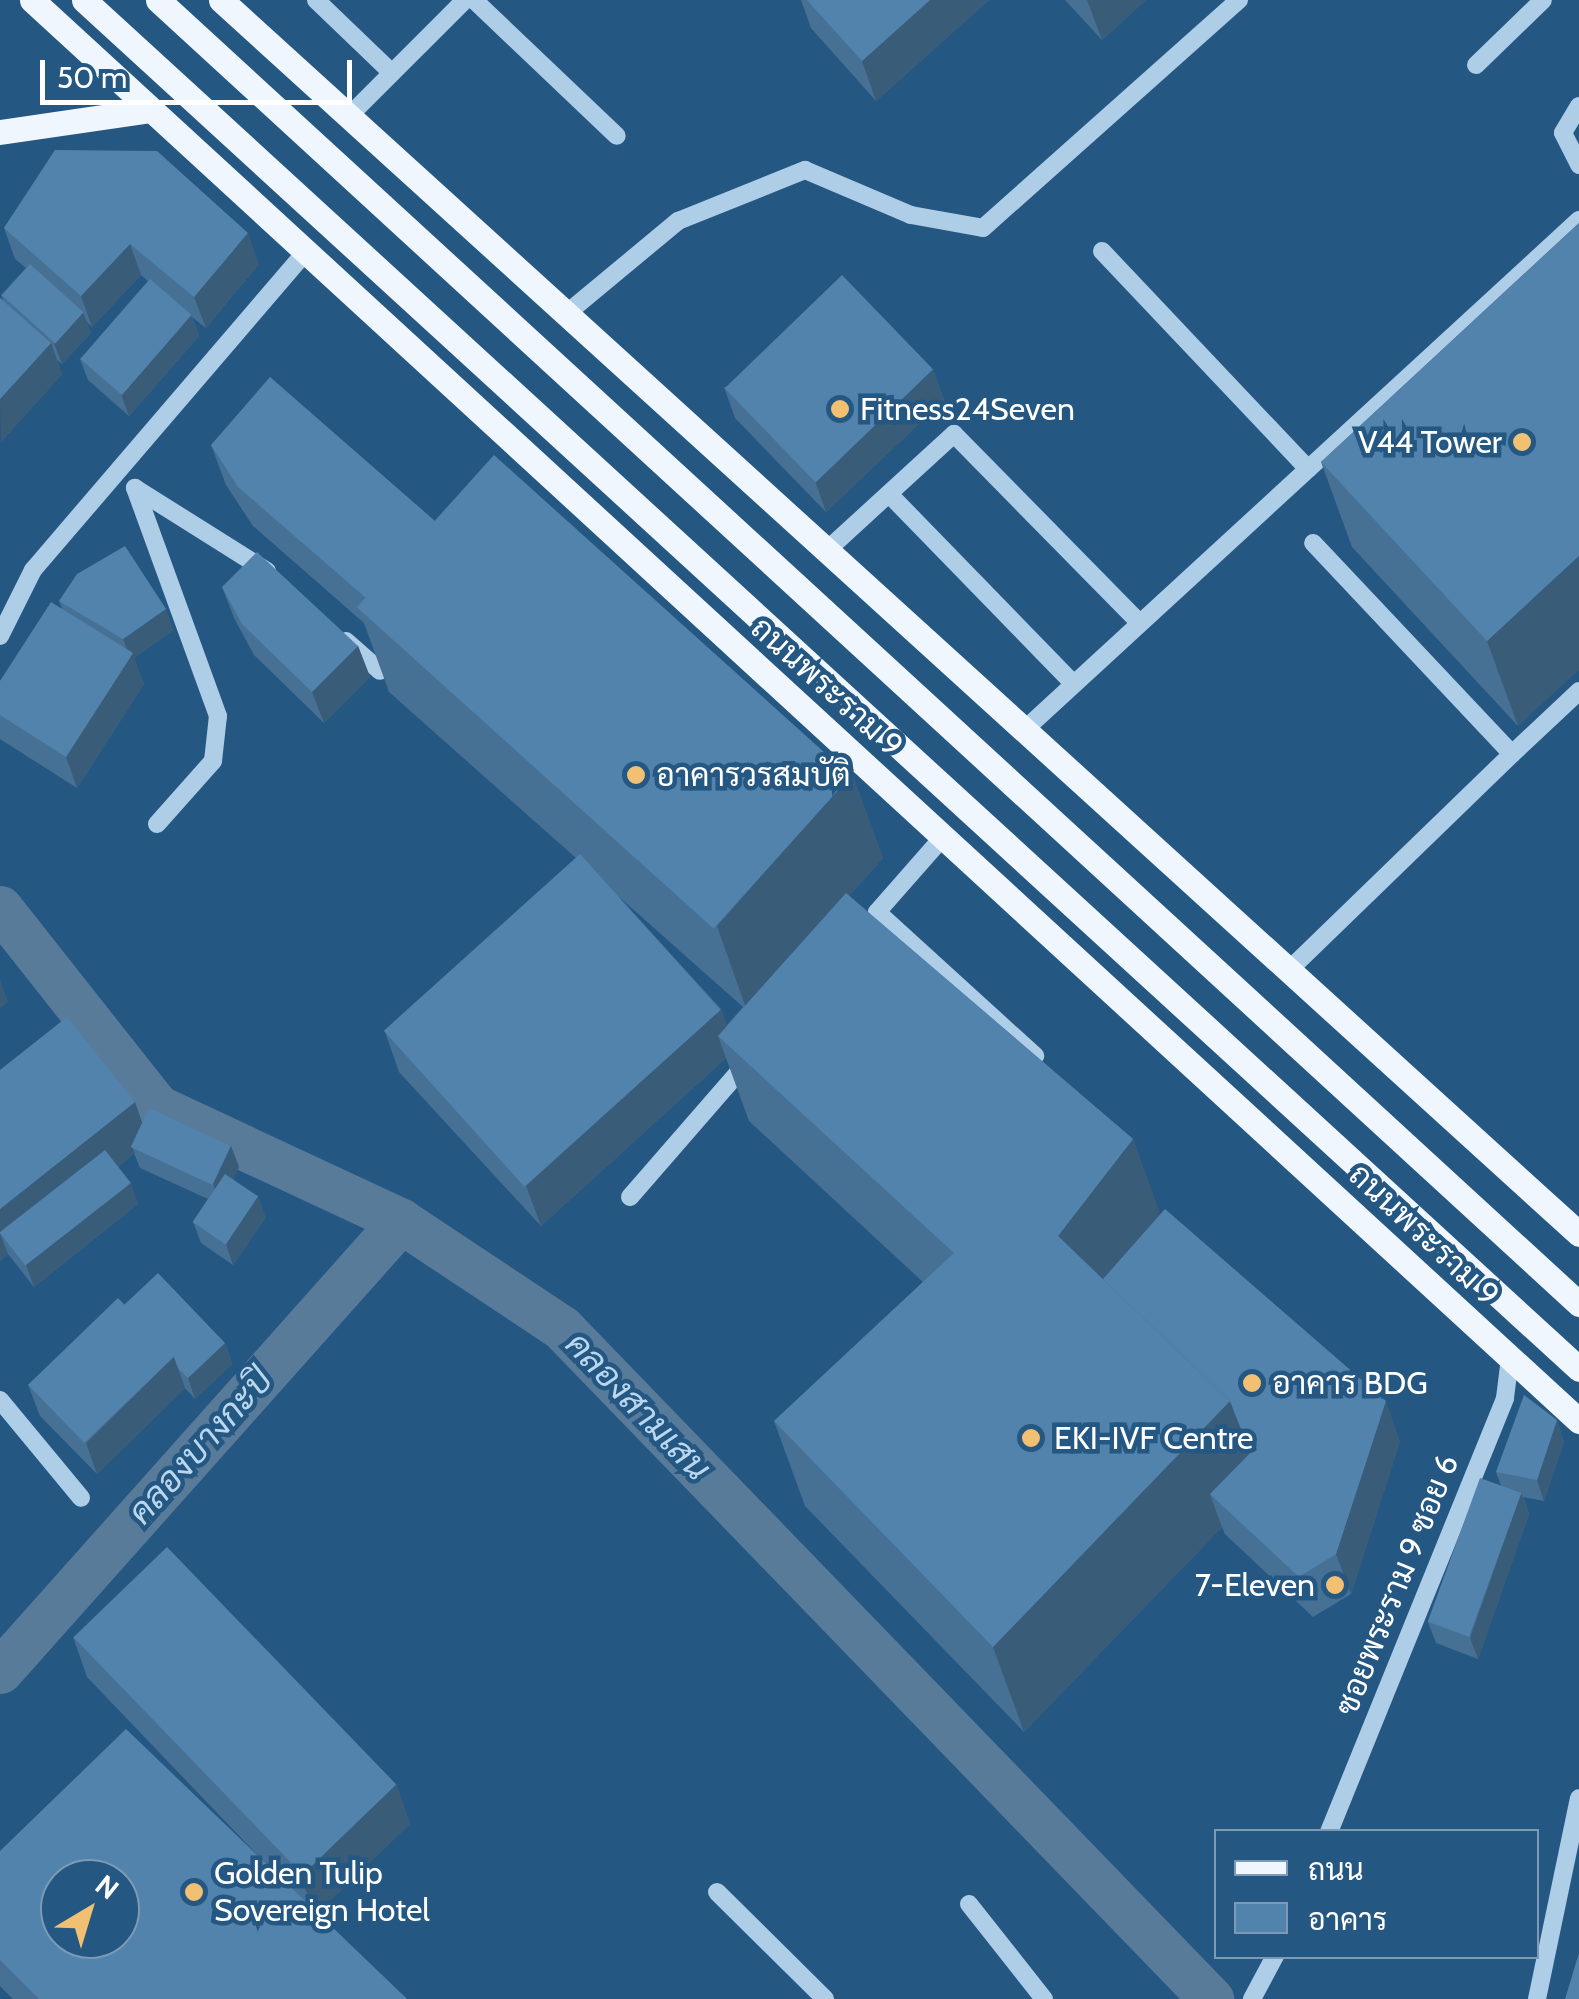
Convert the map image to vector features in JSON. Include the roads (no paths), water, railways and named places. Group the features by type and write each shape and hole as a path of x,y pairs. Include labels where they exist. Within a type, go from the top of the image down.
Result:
{"main road":[{"name":"ถนนพระราม 9","path":"32,0 1579,1421"},
{"name":"ถนนพระราม 9","path":"84,0 1579,1370"},
{"name":"ถนนพระราม 9","path":"158,0 1579,1304"},
{"path":"221,0 1022,732 1579,1234"},
{"path":"0,132 151,110"}],"street":[{"path":"316,0 392,73"},
{"path":"348,116 465,0"},
{"path":"474,0 617,136"},
{"path":"566,314 678,221 805,170 911,215 983,228 1239,0"},
{"path":"1476,64 1543,0"},
{"path":"1579,106 1562,133 1579,164"},
{"path":"1022,732 1579,220"},
{"path":"1102,251 1308,469"},
{"path":"0,636 33,570 305,253"},
{"path":"825,552 954,434 1140,623"},
{"path":"121,467 135,488 218,716 213,761 156,824"},
{"path":"135,488 244,550 285,586"},
{"path":"888,494 1074,684"},
{"path":"1314,543 1512,754"},
{"path":"326,622 380,670"},
{"path":"1288,971 1579,692"},
{"path":"864,927 943,837"},
{"path":"876,912 1056,1075"},
{"path":"630,1197 760,1047"},
{"name":"ซอยพระราม 9 ซอย 6","path":"1330,1829 1504,1398 1510,1358"},
{"path":"0,1400 80,1498"},
{"path":"1537,1999 1573,1848 1579,1798"},
{"path":"717,1892 825,1999"},
{"path":"969,1904 1044,1999"},
{"path":"1252,1999 1273,1959"}],"waterway":[{"name":"คลองสามเสน","path":"0,908 157,1107 401,1221 562,1328 1211,1999"},
{"name":"คลองบางกะปิ","path":"0,1671 401,1221"}],"place":[{"name":"Fitness24Seven","path":"840,409"},
{"name":"V44 Tower","path":"1522,442"},
{"name":"อาคารวรสมบัติ","path":"636,775"},
{"name":"อาคาร BDG","path":"1252,1383"},
{"name":"EKI-IVF Centre","path":"1031,1438"},
{"name":"7-Eleven","path":"1335,1585"},
{"name":"Golden Tulip Sovereign Hotel","path":"194,1892"}]}
